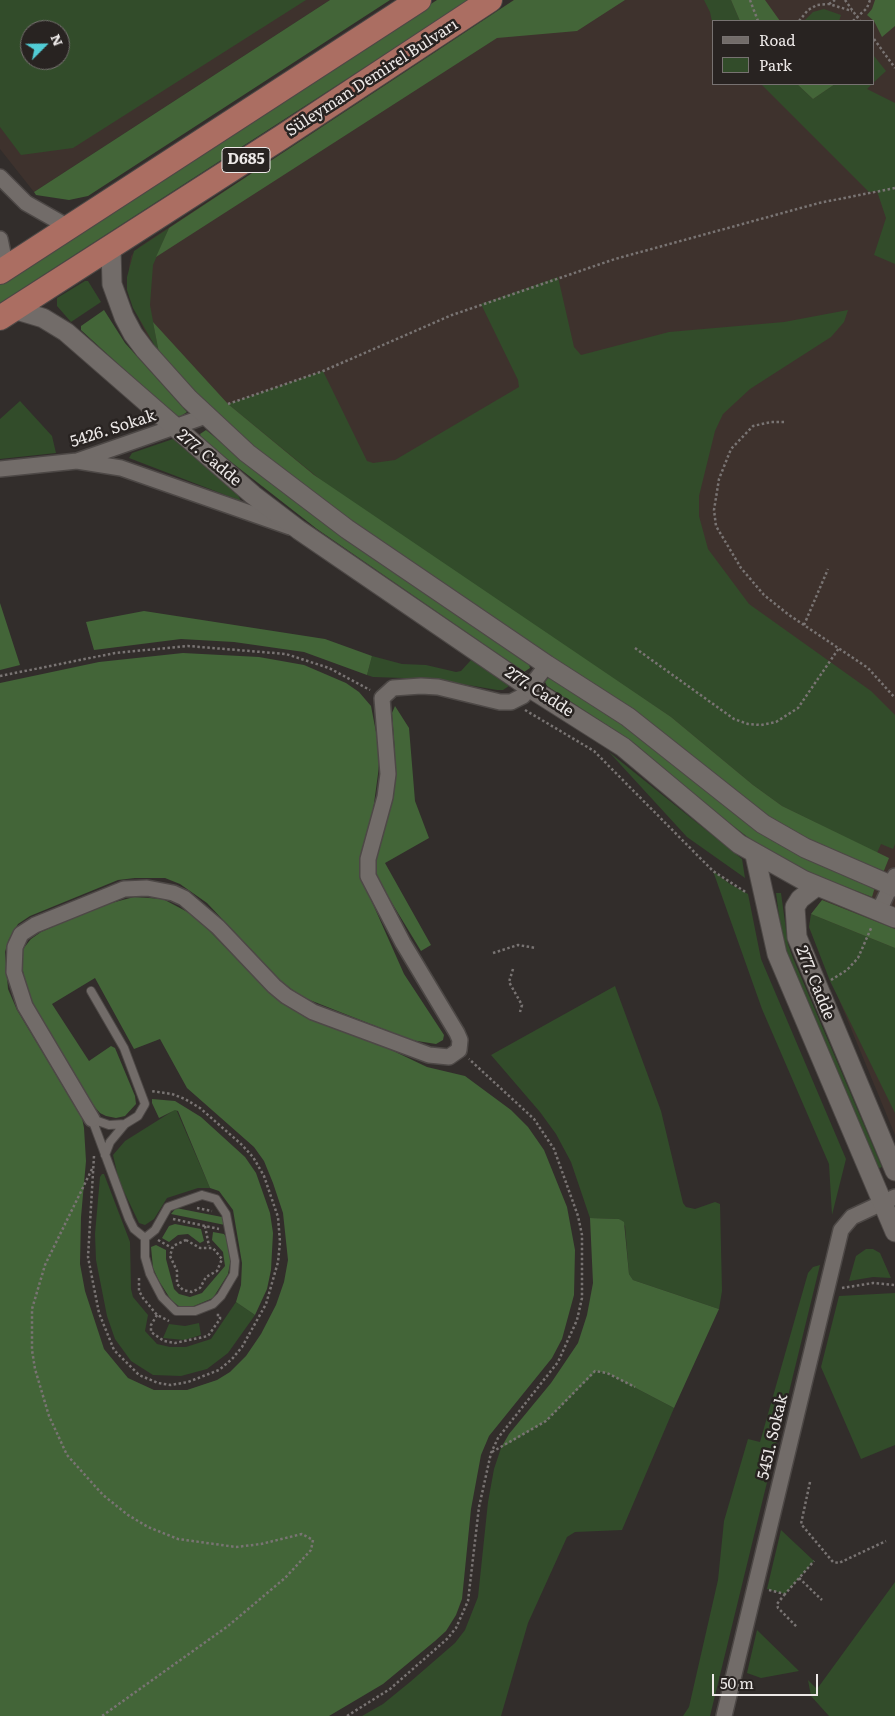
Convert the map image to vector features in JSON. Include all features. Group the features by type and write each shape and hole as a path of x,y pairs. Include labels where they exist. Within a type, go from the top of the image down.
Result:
{"highway":[{"name":"D685","path":"3,270 420,0"},
{"name":"Süleyman Demirel Bulvarı","path":"6,314 111,248 490,0"}],"street":[{"path":"0,177 26,203 70,228"},
{"path":"0,239 3,270"},
{"name":"277. Cadde","path":"111,248 112,284 124,317 145,350 206,416 247,453 328,515 547,665 642,727 763,824 799,845 836,863 894,883"},
{"name":"277. Cadde","path":"6,314 43,318 66,332 253,495 299,530 530,688 622,747 755,855 817,886 800,899 795,907 797,937 895,1170"},
{"name":"5426. Sokak","path":"0,469 77,461 206,416"},
{"path":"77,461 121,468 299,530"},
{"path":"92,1119 25,1006 14,972 15,947 21,934 35,924 124,890 154,889 173,893 184,898 218,927 274,986 286,996 313,1012 428,1055 449,1056 459,1050 460,1040 457,1033 403,943 368,876 368,859 385,797 388,774 382,698 393,688 420,686 438,687 500,702 511,702 523,696 547,665"},
{"path":"755,855 764,901 778,954 889,1200 895,1232"},
{"path":"817,886 887,914 894,883"},
{"name":"5451. Sokak","path":"724,1716 838,1240 844,1224 852,1217 889,1200"}],"lane":[{"path":"91,991 118,1035 145,1104 144,1109 138,1116 125,1124 110,1142 105,1156"},
{"path":"92,1119 109,1125 125,1124"},
{"path":"92,1119 128,1219 134,1229 148,1236"},
{"path":"209,1196 216,1199 223,1208 230,1231 235,1261 234,1274 230,1283 213,1304 204,1308 186,1312 171,1308 158,1292 147,1264 148,1236 168,1207 192,1197 209,1196"}],"path":[{"path":"750,0 758,20"},
{"path":"800,20 812,7 829,4 835,0"},
{"path":"845,0 859,20"},
{"path":"854,20 867,8 870,0"},
{"path":"829,4 852,11"},
{"path":"875,41 895,68"},
{"path":"228,404 323,371 459,312 605,262 819,203 895,188"},
{"path":"784,422 771,422 753,426 731,449 719,479 714,518 720,535 751,581 776,606 868,668 895,698"},
{"path":"804,624 828,569"},
{"path":"0,676 75,660 140,650 188,646 232,648 286,654 308,660 329,668 382,698"},
{"path":"634,648 734,719 748,724 761,725 776,722 798,708 840,648"},
{"path":"511,702 594,751 713,871 730,884 764,901"},
{"path":"830,981 847,970 858,958 887,914"},
{"path":"493,953 518,945 536,948"},
{"path":"513,969 509,982 522,1005 520,1012"},
{"path":"347,1716 390,1689 447,1639 456,1628 468,1601 479,1507 491,1453 508,1426 548,1378 568,1343 582,1298 582,1235 566,1181 554,1149 534,1118 459,1050"},
{"path":"92,1169 88,1257 99,1313 114,1350 140,1375 158,1383 188,1382 219,1370 242,1347 258,1321 273,1284 280,1242 278,1217 272,1196 253,1157 200,1108 172,1094 140,1090"},
{"path":"100,1141 92,1169 45,1265 32,1309 32,1350 35,1369 49,1416 67,1455 103,1495 128,1515 148,1527 178,1539 236,1547 262,1544 302,1534 313,1540 311,1550 284,1578 228,1626 102,1716"},
{"path":"161,1217 230,1231"},
{"path":"205,1226 209,1246 220,1255 220,1268 206,1277 200,1288 192,1292 183,1290 177,1284 177,1271 170,1256 172,1248 176,1243 186,1240 200,1248 209,1246"},
{"path":"148,1236 172,1248"},
{"path":"841,1289 872,1283 895,1285"},
{"path":"491,1453 546,1421 596,1371 607,1373 635,1387"},
{"path":"810,1482 801,1524 834,1562 886,1541"},
{"path":"797,1627 778,1608 777,1604 814,1561"},
{"path":"799,1578 822,1600"},
{"path":"767,1589 784,1594"}],"shaded area":[{"path":"0,0 330,0 34,192 0,149"},
{"path":"514,0 895,0 895,1135 809,927 811,914 829,891 325,505 147,336 129,297 131,256 139,247"}],"green space":[{"path":"0,0 306,0 73,148 21,155 0,127"},
{"path":"330,0 390,0 88,196 69,200 36,195 34,192"},
{"path":"437,0 469,0 0,303 0,284"},
{"path":"514,0 625,0 577,31 497,38 156,257 169,228"},
{"path":"704,0 731,0 740,20 712,22"},
{"path":"731,0 765,0 779,20 740,20"},
{"path":"875,0 895,0 895,26 882,37 875,20 867,15 872,9"},
{"path":"824,9 841,15 839,20 805,20 813,12"},
{"path":"875,57 886,71 875,81"},
{"path":"762,85 798,85 813,99 834,85 871,85 867,89 895,103 895,264 874,255 886,218 877,191 869,192"},
{"path":"798,85 834,85 813,99"},
{"path":"169,228 153,265 150,305 159,353 133,308 127,290 127,277 134,251"},
{"path":"558,277 574,347 581,355 669,332 784,322 848,310 844,322 831,337 750,389 723,414 715,431 699,496 699,516 708,549 749,604 871,691 895,715 895,844 893,849 881,844 877,853 782,806 753,785 671,717 338,494 228,404 323,371 367,461 373,463 395,460 519,387 518,380 481,304"},
{"path":"88,281 101,302 71,322 57,306 57,298"},
{"path":"104,310 125,343 187,412 181,416 175,416 81,330 81,326"},
{"path":"153,322 228,404 314,475 671,717 753,785 782,806 889,858 883,873 838,855 777,824 325,505 221,421 159,353"},
{"path":"20,401 52,436 56,453 0,459 0,419"},
{"path":"206,430 289,497 529,664 530,668 524,672 317,529 203,440 200,434"},
{"path":"173,439 238,495 241,501 129,458 132,453"},
{"path":"0,603 20,665 0,670"},
{"path":"144,611 325,639 372,656 367,675 304,652 234,642 181,639 94,650 86,622"},
{"path":"183,653 259,657 304,665 346,683 359,692 371,706 380,753 373,811 361,853 360,875 404,974 444,1035 443,1040 436,1044 411,1040 302,997 282,982 207,903 180,884 165,878 118,880 30,916 18,924 9,939 5,952 8,989 17,1010 82,1118 86,1161 81,1217 80,1264 85,1291 104,1349 128,1378 154,1390 187,1390 217,1380 230,1372 246,1356 261,1334 276,1305 284,1282 288,1260 283,1213 264,1161 254,1147 187,1088 160,1039 134,1049 95,978 52,1004 89,1061 111,1046 115,1048 135,1096 136,1104 125,1116 116,1118 106,1116 100,1113 92,1104 33,1007 26,989 21,959 23,949 31,939 41,932 100,906 134,897 163,899 195,916 262,985 297,1011 385,1047 427,1067 465,1076 511,1110 528,1127 544,1150 567,1207 575,1250 574,1295 562,1339 552,1358 489,1436 481,1455 471,1509 462,1599 456,1615 446,1631 383,1684 329,1716 0,1716 0,683 99,662"},
{"path":"372,656 402,664 426,665 456,672 461,671 471,660 509,686 503,690 497,690 433,679 373,677 367,675"},
{"path":"549,677 875,887 872,897 808,872 758,845 711,809 634,743 547,686 545,682"},
{"path":"395,706 409,728 415,801 429,838 385,863 431,945 421,951 378,880 375,871 375,863 394,788 395,753 392,713"},
{"path":"609,752 742,859 745,878 687,837"},
{"path":"713,871 730,884 748,894 761,959 846,1159 832,1215 829,1164 762,1009"},
{"path":"776,893 781,893 788,944 793,958 882,1167 877,1169 783,946"},
{"path":"822,900 895,929 895,948 811,914"},
{"path":"811,914 895,948 895,1113 830,981 809,927"},
{"path":"615,986 661,1111 683,1203 686,1207 695,1209 715,1202 720,1204 722,1291 719,1309 633,1280 629,1274 625,1226 619,1219 590,1218 571,1162 556,1134 540,1112 491,1055"},
{"path":"152,1099 175,1101 201,1117 245,1157 256,1173 270,1213 273,1233 271,1270 267,1289 255,1315 236,1302 241,1285 242,1263 233,1210 219,1191 210,1188 178,1111 175,1110 159,1118"},
{"path":"176,1109 210,1188 198,1188 167,1198 154,1219 145,1225 139,1223 119,1181 113,1155 125,1141"},
{"path":"104,1174 130,1242 131,1289 133,1297 148,1315 145,1331 157,1344 170,1347 186,1347 211,1339 236,1302 255,1315 228,1353 207,1369 181,1376 153,1375 131,1361 115,1339 107,1316 96,1260 95,1234 100,1177"},
{"path":"176,1208 222,1217 225,1225 171,1214"},
{"path":"590,1218 619,1219 624,1222 629,1274 633,1280 719,1309 674,1408 607,1373 596,1371 546,1421 501,1448 509,1434 551,1383 578,1343 587,1315 593,1283"},
{"path":"175,1224 201,1229 204,1241 200,1243 188,1234 178,1235 169,1242 162,1238 169,1226"},
{"path":"213,1232 224,1234 228,1240 231,1258 228,1274 213,1298 194,1306 180,1307 171,1300 159,1281 153,1268 151,1247 156,1245 166,1250 166,1259 174,1289 179,1294 190,1297 202,1293 225,1266 223,1252 212,1240"},
{"path":"866,1249 873,1249 880,1253 891,1278 873,1277 849,1281 856,1256"},
{"path":"820,1265 710,1716 683,1716 689,1707 718,1580 724,1521 748,1439 760,1442 808,1273 813,1267"},
{"path":"895,1293 895,1445 861,1459 821,1367 839,1296"},
{"path":"199,1323 201,1335 184,1340 163,1338 169,1324 185,1326"},
{"path":"595,1371 607,1373 674,1408 622,1530 575,1532 567,1537 528,1623 501,1716 362,1716 383,1704 410,1682 455,1643 465,1630 478,1597 488,1502 494,1469 501,1448 546,1421"},
{"path":"781,1530 814,1561 785,1594 767,1589"},
{"path":"895,1582 895,1716 829,1716 811,1696 808,1680 817,1689"},
{"path":"757,1630 799,1671 761,1678 747,1673"}]}
